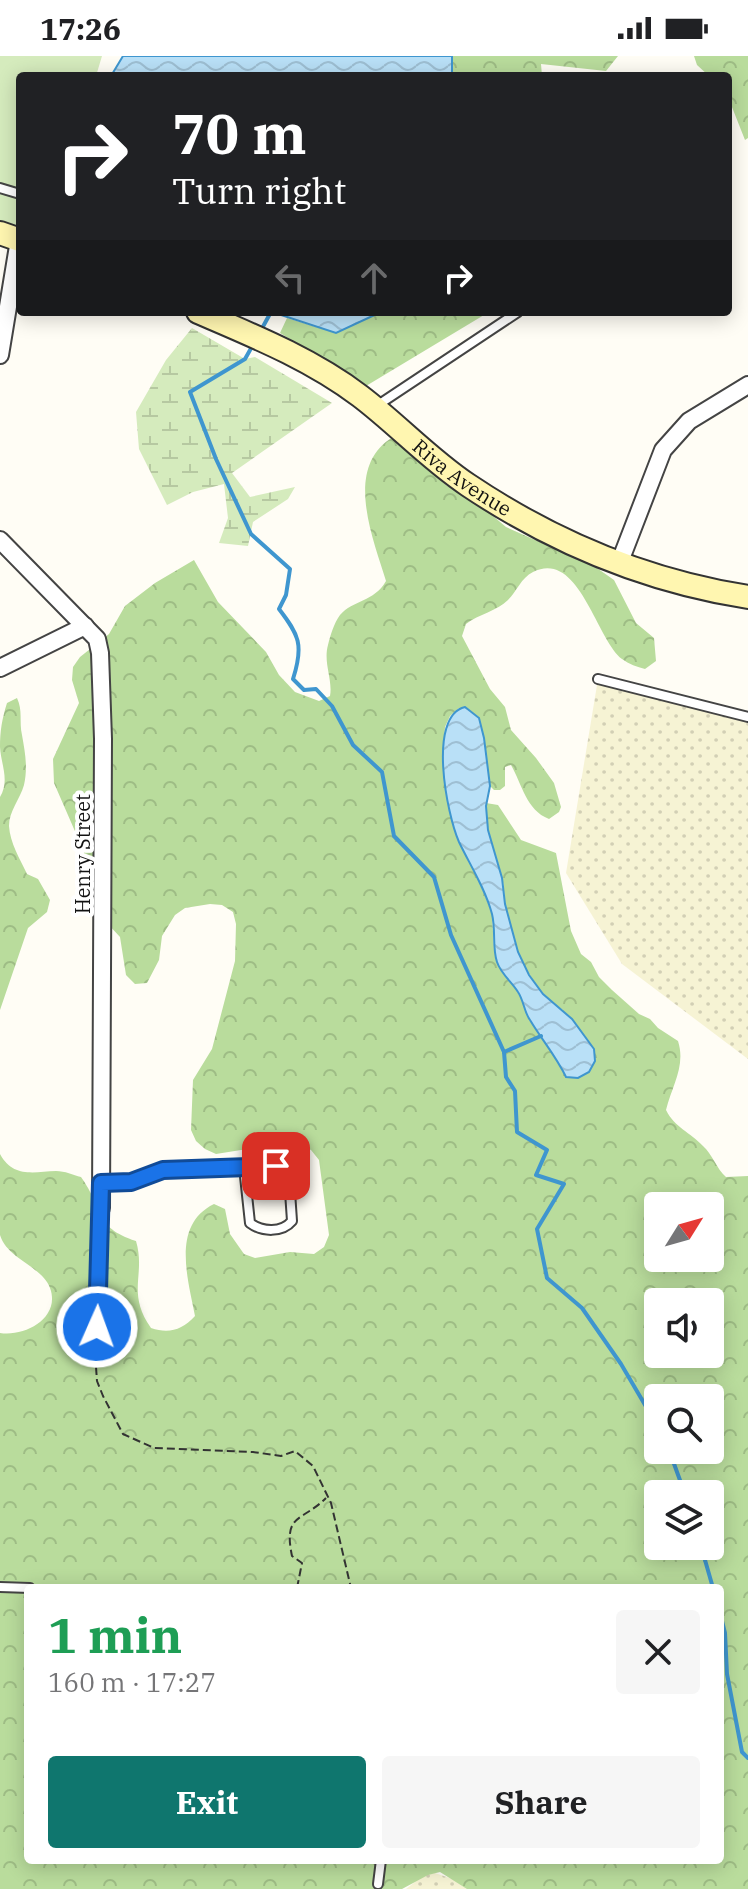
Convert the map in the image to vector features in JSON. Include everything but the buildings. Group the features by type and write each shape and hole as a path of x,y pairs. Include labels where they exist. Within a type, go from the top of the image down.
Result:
{"street":[{"path":"0,355 13,238"},
{"name":"Riva Avenue","path":"207,316 309,363 374,408 465,483 518,516 619,564 669,580 748,597"},
{"path":"619,564 663,450 689,421 748,385"},
{"name":"Henry Street","path":"0,540 97,639 100,653 103,724 101,1208"},
{"path":"0,668 85,626"}],"lane":[{"path":"374,408 512,316"},
{"path":"598,679 748,717"},
{"path":"101,1183 131,1182 163,1170 201,1171 244,1167 276,1166 287,1173 292,1221 287,1226 265,1230 250,1223 244,1167"},
{"path":"96,1357 101,1208"},
{"path":"0,1587 24,1588"},
{"path":"378,1884 380,1864"}],"path":[{"path":"96,1357 97,1381 123,1434 154,1448 281,1456 295,1451 313,1466 327,1496 350,1584"},
{"path":"298,1584 302,1563 292,1556 288,1537 292,1522 302,1513 315,1509 327,1496"}],"shaded area":[{"path":"598,679 748,716 748,1059 622,964 566,873"},
{"path":"429,1871 482,1889 406,1889"}],"green space":[{"path":"0,56 102,56 97,72 16,72 16,234 0,228"},
{"path":"452,56 618,56 606,71 541,64 542,72 452,72"},
{"path":"694,56 748,56 748,138 745,140 732,107 732,72 705,72 697,65"},
{"path":"372,316 482,316 366,386 280,333 287,318 336,333"},
{"path":"192,328 245,359 255,357 332,403 232,473 250,497 295,487 288,499 253,522 248,546 219,543 228,518 224,484 193,492 167,505 139,449 136,412 166,360"},
{"path":"393,437 446,485 486,510 506,527 594,566 614,580 636,623 654,638 656,661 645,669 627,662 613,649 575,584 563,573 549,568 533,572 504,604 466,624 462,636 490,689 505,707 511,730 554,783 561,807 559,812 549,819 541,815 526,796 511,765 505,767 505,786 494,790 490,786 484,738 459,708 450,716 445,727 443,764 448,804 458,840 471,862 492,913 494,950 522,1000 528,1018 566,1076 563,1010 540,990 516,947 489,832 486,803 498,805 521,840 556,853 571,931 581,954 612,990 639,1014 678,1041 680,1059 666,1110 670,1116 698,1141 726,1177 748,1176 748,1889 467,1889 440,1872 402,1889 0,1889 0,1333 20,1332 38,1323 46,1316 52,1299 46,1280 10,1250 0,1235 0,1154 11,1167 24,1172 59,1171 81,1177 101,1216 112,1230 136,1241 140,1304 151,1328 158,1330 175,1330 195,1316 187,1270 187,1239 201,1213 214,1204 225,1209 230,1234 244,1254 255,1258 290,1252 314,1254 324,1247 329,1235 319,1160 311,1150 299,1145 216,1154 196,1141 191,1130 193,1080 212,1049 235,961 236,924 233,912 222,905 210,904 185,908 175,915 162,936 159,960 147,983 135,984 126,975 120,937 94,909 82,876 84,852 54,783 53,759 79,703 72,680 73,667 80,657 109,634 125,606 155,583 194,560 218,602 266,652 279,675 295,692 319,701 330,696 327,652 336,622 345,610 376,593 386,581 369,524 365,484 369,466 378,450"},
{"path":"17,698 26,772 9,826 27,874 38,879 50,900 47,912 28,928 0,1010 0,797 5,778 0,736 7,703"}],"water":[{"path":"123,56 452,56 452,72 113,72"},
{"path":"284,316 372,316 336,333"},
{"path":"465,707 479,718 484,738 490,786 486,806 488,830 518,952 543,994 572,1019 594,1049 595,1061 589,1072 578,1078 566,1077 528,1017 518,992 499,966 489,904 454,829 443,768 443,747 446,728 453,714"}],"waterway":[{"path":"260,332 269,316"},
{"path":"254,343 245,359 190,392 216,459 251,534 290,569 286,595 279,609 298,641 293,679 304,690 316,689 332,706 353,745 382,772 394,836 434,877 451,935 504,1052 506,1077 515,1091 517,1132 547,1150 536,1175 564,1184 537,1229 547,1278 582,1308 644,1403"},
{"path":"504,1052 541,1036"},
{"path":"674,1464 680,1480"},
{"path":"705,1560 712,1584"},
{"path":"724,1629 727,1674 742,1752 748,1758"}],"route":[{"path":"97,1327 101,1183 131,1182 163,1170 276,1166"}]}
